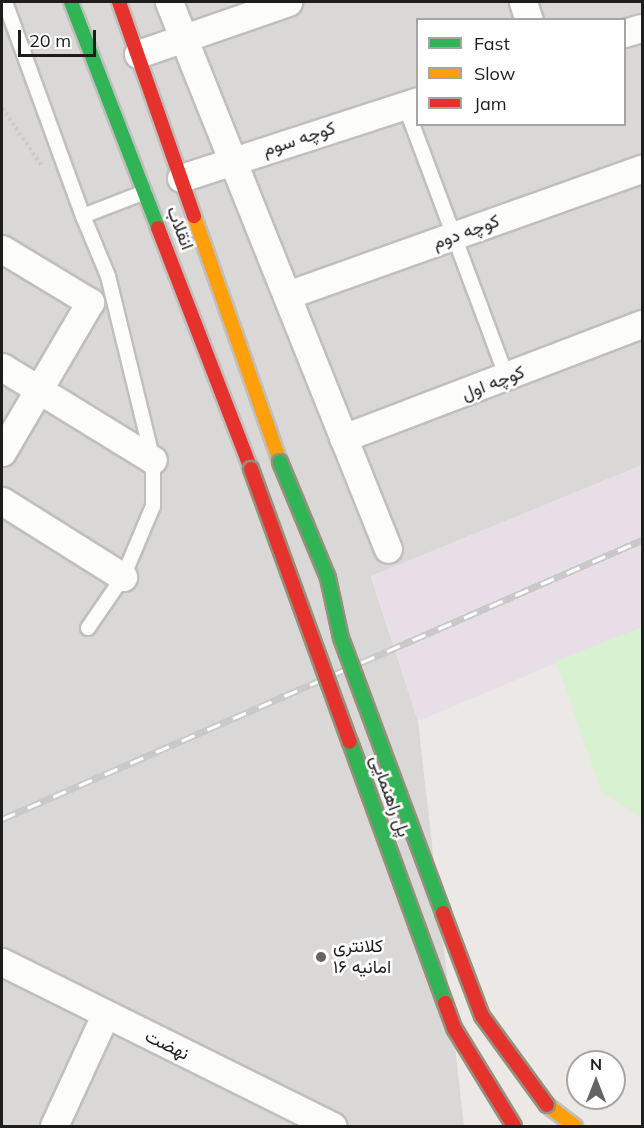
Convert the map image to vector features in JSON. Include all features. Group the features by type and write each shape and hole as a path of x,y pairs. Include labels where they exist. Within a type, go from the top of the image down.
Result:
{"main road":[{"name":"انقلاب","path":"71,2 146,191 251,469"},
{"name":"انقلاب","path":"119,2 280,462"},
{"name":"پل راهنمایی","path":"280,462 328,578 341,638 482,1016 547,1105 575,1126"},
{"name":"پل راهنمایی","path":"251,469 454,1028 514,1126"}],"street":[{"path":"169,2 236,159 388,549"},
{"path":"138,54 183,36 288,2"},
{"path":"523,2 528,18"},
{"path":"626,32 642,28"},
{"name":"کوچه سوم","path":"181,178 411,103"},
{"name":"کوچه دوم","path":"290,294 641,173"},
{"path":"2,249 90,302 2,452"},
{"name":"کوچه اول","path":"343,438 507,378 642,324"},
{"path":"2,368 153,460"},
{"path":"2,501 123,577"},
{"name":"نهضت","path":"2,962 105,1015 292,1118 332,1126"},
{"path":"54,1126 105,1015"}],"lane":[{"path":"5,2 67,177 108,276 153,460 153,506 123,577 88,628"},
{"path":"411,103 416,118"},
{"path":"418,126 454,236 507,378"},
{"path":"83,216 146,191"}],"path":[{"path":"2,108 44,169 67,177"}],"shaded area":[{"path":"2,2 642,2 642,465 371,577 418,721 464,1126 2,1126"},
{"path":"642,465 642,627 418,721 371,576"}],"green space":[{"path":"642,627 642,818 601,791 556,661"}],"railway":[{"path":"2,819 642,540"}],"traffic: fast":[{"path":"71,2 158,228"},
{"path":"280,462 328,578 341,638 443,913"},
{"path":"350,742 445,1003"}],"traffic: slow":[{"path":"194,216 280,462"},
{"path":"547,1105 575,1126"}],"traffic: jam":[{"path":"119,2 194,216"},
{"path":"158,228 251,469"},
{"path":"251,469 350,742"},
{"path":"443,913 482,1016 547,1105"},
{"path":"445,1003 454,1028 514,1126"}],"place":[{"name":"کلانتری ۱۶ امانیه","path":"321,957"}]}
